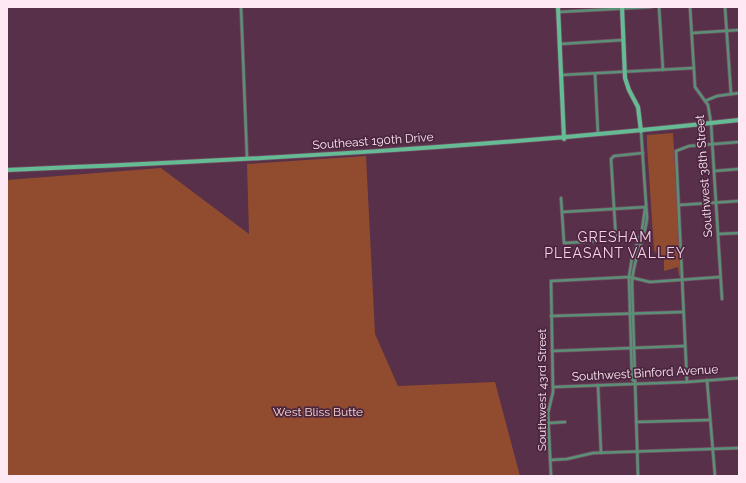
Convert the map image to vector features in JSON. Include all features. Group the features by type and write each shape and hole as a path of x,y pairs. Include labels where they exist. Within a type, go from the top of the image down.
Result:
{"main road":[{"path":"558,7 564,139"},
{"path":"622,8 627,86 638,107 641,131"},
{"name":"Southeast 190th Drive","path":"7,170 247,159 564,139 739,120"}],"street":[{"path":"241,7 247,159"},
{"path":"558,12 651,7"},
{"path":"659,7 663,70"},
{"name":"Southwest 38th Street","path":"690,7 695,86 705,101 711,123 722,299"},
{"path":"726,7 731,94"},
{"path":"692,33 739,30"},
{"path":"560,44 623,40"},
{"path":"561,76 694,68"},
{"path":"595,74 598,135"},
{"path":"705,101 717,96 739,93"},
{"path":"638,476 630,277 648,213 646,207 641,131"},
{"path":"687,382 676,151 686,146 739,142"},
{"path":"561,198 564,242 616,239 612,157 643,152"},
{"path":"714,171 739,169"},
{"path":"679,205 739,201"},
{"path":"562,212 646,207"},
{"path":"718,234 739,233"},
{"path":"630,277 650,282 720,277"},
{"name":"Southwest 43rd Street","path":"551,476 548,409 553,387 551,280 630,277"},
{"path":"551,316 683,312"},
{"path":"552,351 685,346"},
{"name":"Southwest Binford Avenue","path":"553,387 634,382 687,382 716,378 739,378"},
{"path":"707,380 715,476"},
{"path":"598,385 601,453"},
{"path":"636,422 710,420"},
{"path":"549,423 565,422"},
{"path":"550,460 601,453 739,448"}],"green space":[{"path":"673,133 682,275 679,276 678,267 664,271 664,259 661,259 661,254 656,253 654,250 647,145 647,135"},
{"name":"West Bliss Butte","path":"366,156 375,334 398,386 495,382 520,476 7,476 7,180 161,168 249,234 247,164"}],"district":[{"name":"GRESHAM PLEASANT VALLEY","path":"615,246"}]}
